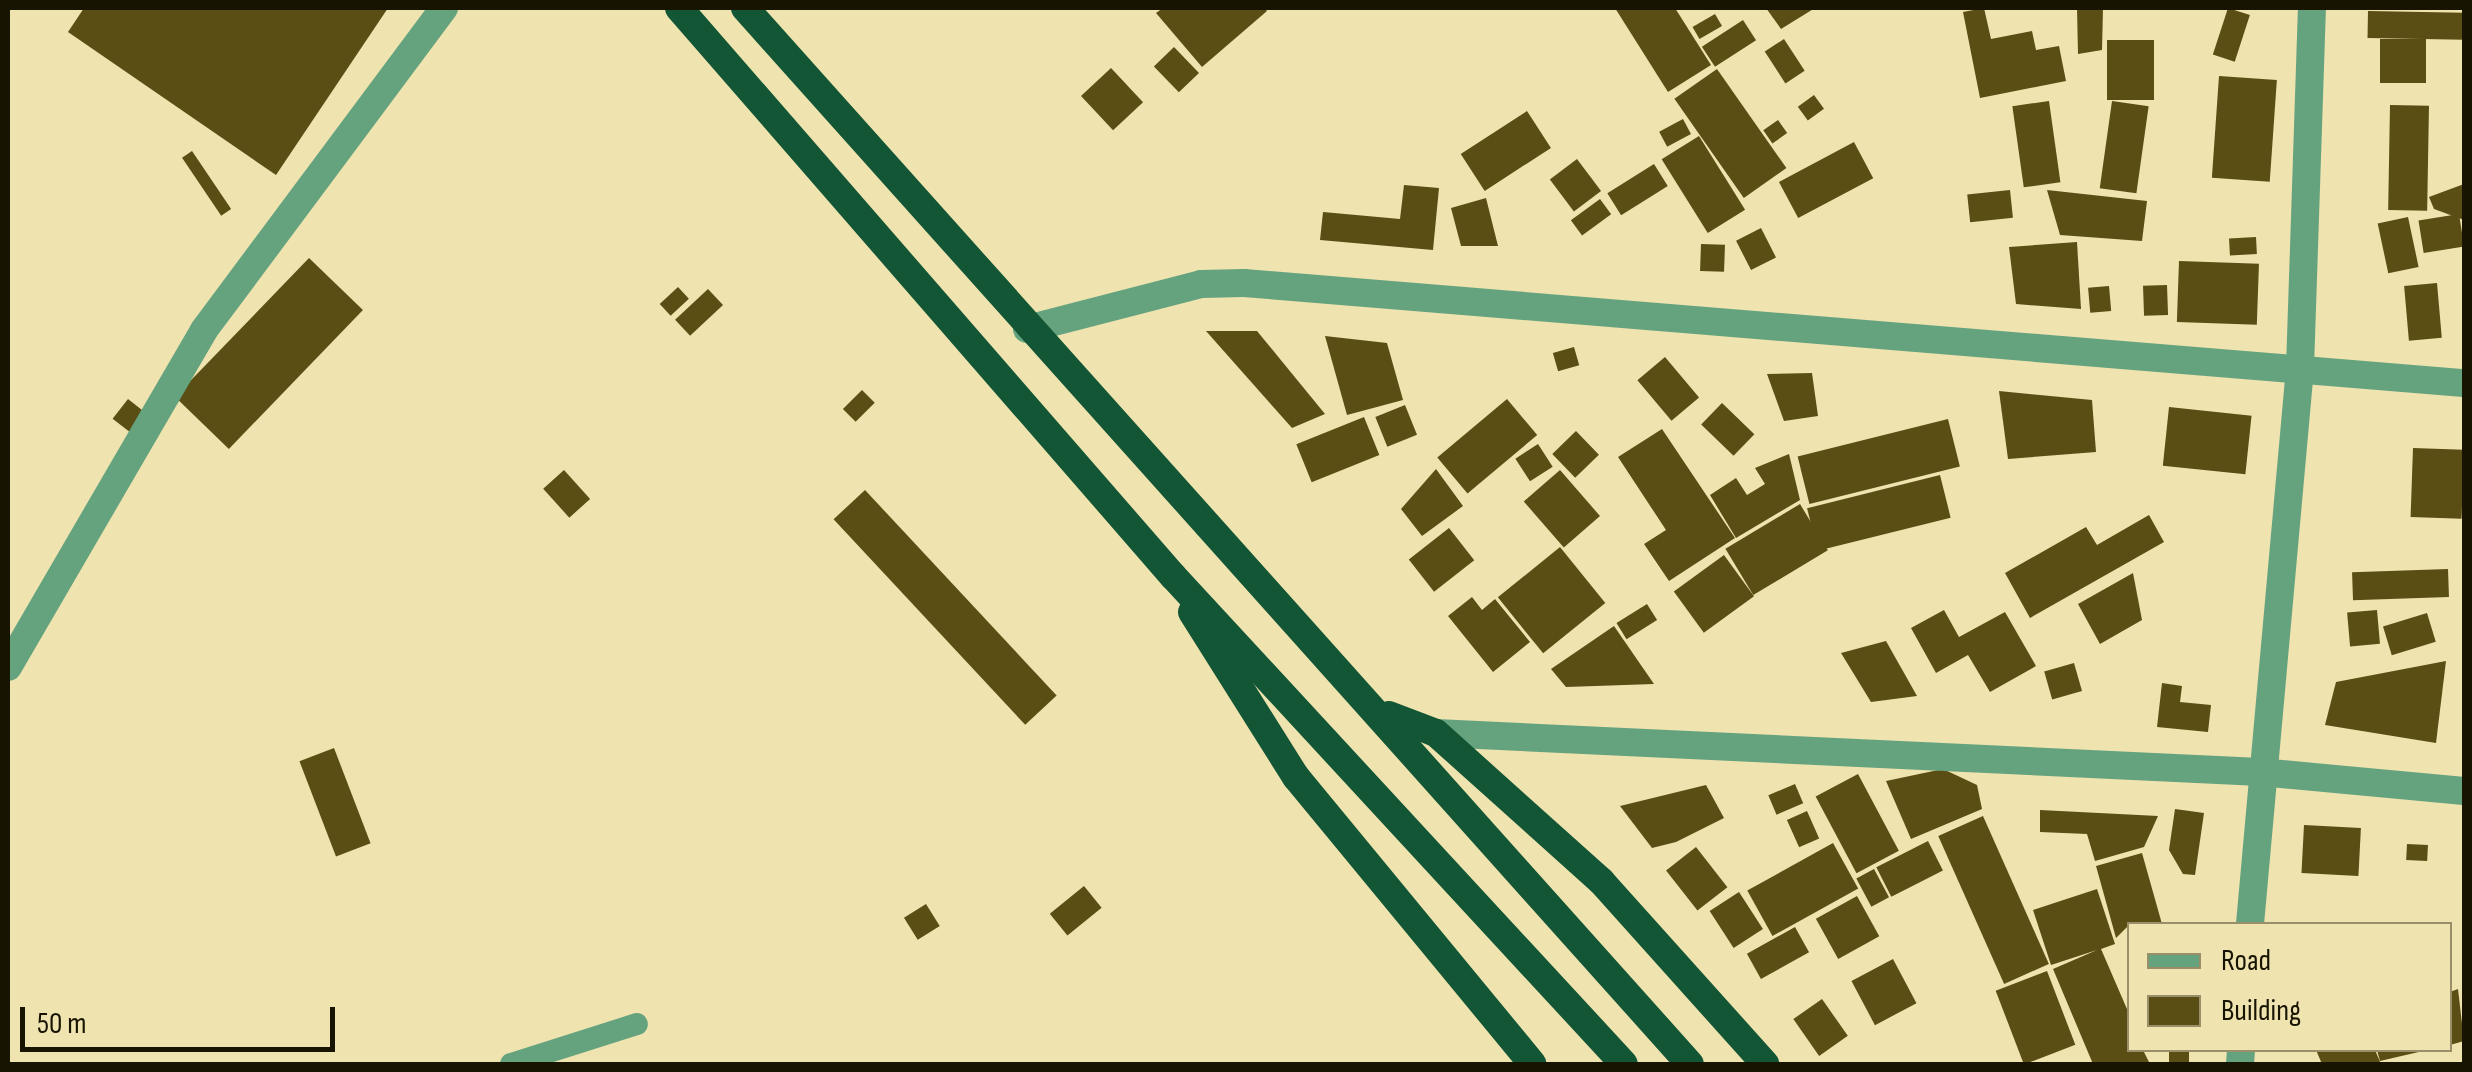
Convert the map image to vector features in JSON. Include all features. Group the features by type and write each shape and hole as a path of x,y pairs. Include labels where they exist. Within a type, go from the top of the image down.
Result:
{"highway":[{"path":"679,8 1172,576 1538,962 1624,1064"},
{"path":"745,8 1027,328 1383,712 1690,1064"},
{"path":"1172,576 1296,777 1533,1064"},
{"path":"1383,712 1436,733 1601,881 1765,1064"}],"street":[{"path":"8,667 204,330 444,8"},
{"path":"2250,922 2260,772 2300,368 2312,8"},
{"path":"1027,328 1201,284 1244,284 2464,383"},
{"path":"1436,733 2260,772 2464,791"}],"lane":[{"path":"511,1064 637,1024"}],"building":[{"path":"84,8 388,8 276,175 68,32"},
{"path":"1163,8 1267,11 1202,67 1156,13"},
{"path":"1615,8 1675,8 1711,65 1668,92"},
{"path":"1766,8 1815,8 1781,29"},
{"path":"1984,8 1991,39 2032,31 2036,50 2059,46 2066,81 1980,98 1963,12"},
{"path":"2077,8 2103,8 2102,50 2078,54"},
{"path":"2228,8 2250,15 2235,62 2213,55"},
{"path":"2368,11 2464,13 2464,40 2368,38"},
{"path":"1715,14 1722,26 1699,39 1692,27"},
{"path":"1743,20 1756,40 1715,67 1702,47"},
{"path":"1784,39 1805,71 1785,83 1765,52"},
{"path":"2380,39 2426,39 2426,83 2380,83"},
{"path":"2107,40 2154,40 2154,100 2107,100"},
{"path":"1174,47 1199,73 1179,92 1154,66"},
{"path":"1111,68 1143,102 1113,130 1081,96"},
{"path":"1717,69 1786,168 1744,198 1674,99"},
{"path":"2219,76 2277,80 2270,182 2212,178"},
{"path":"1814,95 1824,109 1808,121 1798,107"},
{"path":"2049,101 2060,182 2024,187 2012,106"},
{"path":"2112,101 2149,106 2136,193 2100,188"},
{"path":"2390,105 2429,106 2427,211 2388,210"},
{"path":"1527,111 1551,148 1485,191 1461,154"},
{"path":"1683,119 1691,134 1667,147 1659,132"},
{"path":"1778,120 1787,133 1772,143 1763,130"},
{"path":"1699,136 1745,210 1708,233 1662,159"},
{"path":"1854,142 1873,178 1798,218 1779,182"},
{"path":"192,151 231,209 221,216 182,158"},
{"path":"1577,159 1601,191 1574,211 1550,179"},
{"path":"1654,164 1668,186 1621,215 1607,193"},
{"path":"2464,184 2464,220 2434,209 2429,197"},
{"path":"1404,185 1439,188 1433,250 1320,240 1323,212 1400,219"},
{"path":"2010,190 2013,218 1970,222 1967,194"},
{"path":"2047,190 2147,201 2142,241 2060,235"},
{"path":"1486,198 1498,246 1461,246 1451,208"},
{"path":"1600,199 1611,214 1582,236 1571,220"},
{"path":"2459,214 2464,247 2424,253 2419,220"},
{"path":"2408,217 2419,267 2388,273 2378,223"},
{"path":"1761,228 1776,257 1751,270 1736,241"},
{"path":"2256,237 2257,254 2230,255 2229,238"},
{"path":"2077,242 2081,309 2016,304 2009,247"},
{"path":"1701,244 1725,245 1724,272 1700,271"},
{"path":"309,258 363,310 229,449 175,397"},
{"path":"2179,261 2259,264 2257,325 2177,322"},
{"path":"2437,283 2442,338 2409,341 2404,286"},
{"path":"2167,285 2168,315 2144,316 2143,286"},
{"path":"2109,286 2111,311 2090,313 2088,288"},
{"path":"678,287 689,299 671,316 660,304"},
{"path":"708,289 723,305 690,336 675,320"},
{"path":"1206,331 1257,331 1325,414 1292,428"},
{"path":"1325,336 1387,343 1403,400 1347,415"},
{"path":"1574,347 1579,365 1558,371 1553,353"},
{"path":"1665,357 1699,398 1671,421 1637,380"},
{"path":"1812,373 1818,416 1784,421 1767,374"},
{"path":"862,390 875,403 856,422 843,409"},
{"path":"1999,391 2092,400 2096,452 2008,459"},
{"path":"128,399 146,413 131,433 113,419"},
{"path":"1507,399 1537,435 1468,493 1437,457"},
{"path":"1722,403 1754,434 1734,456 1701,425"},
{"path":"1405,405 1417,435 1387,447 1375,417"},
{"path":"2169,407 2252,416 2245,474 2163,466"},
{"path":"1364,417 1379,455 1312,482 1296,444"},
{"path":"1948,419 1960,467 1809,504 1798,456"},
{"path":"1662,429 1735,538 1669,581 1644,544 1666,530 1618,457"},
{"path":"1576,431 1599,455 1575,478 1552,454"},
{"path":"1538,444 1553,467 1530,481 1515,459"},
{"path":"2413,448 2464,450 2462,519 2411,517"},
{"path":"1789,454 1800,500 1736,538 1710,495 1736,478 1747,495 1765,484 1755,468"},
{"path":"1436,469 1463,506 1422,536 1401,509"},
{"path":"564,470 590,499 569,518 543,489"},
{"path":"1560,470 1600,516 1564,548 1524,501"},
{"path":"1940,475 1951,518 1818,551 1807,508"},
{"path":"865,490 1057,696 1025,725 834,519"},
{"path":"1800,504 1828,550 1753,595 1725,549"},
{"path":"2149,515 2164,542 2030,618 2005,573 2086,527 2097,545"},
{"path":"1449,528 1474,560 1434,592 1409,559"},
{"path":"1560,547 1605,603 1543,653 1498,597"},
{"path":"1724,555 1754,596 1704,633 1674,591"},
{"path":"2448,569 2449,597 2353,600 2352,572"},
{"path":"2133,573 2142,620 2100,644 2078,604"},
{"path":"1472,597 1482,610 1495,599 1530,642 1493,672 1448,616"},
{"path":"1647,604 1657,620 1627,639 1616,623"},
{"path":"1944,610 1959,637 2005,612 2036,666 1990,692 1968,655 1936,673 1911,628"},
{"path":"2377,610 2380,644 2350,646 2347,613"},
{"path":"2427,613 2436,642 2392,655 2383,626"},
{"path":"1614,626 1654,684 1566,687 1551,669"},
{"path":"1886,641 1917,696 1871,702 1841,653"},
{"path":"2446,661 2436,743 2325,725 2336,682"},
{"path":"2074,663 2082,691 2052,699 2044,672"},
{"path":"2162,683 2182,686 2180,702 2211,705 2208,732 2157,727"},
{"path":"334,748 371,843 336,856 299,761"},
{"path":"1943,769 1977,785 1982,809 1911,839 1886,781"},
{"path":"1858,774 1899,851 1856,873 1816,797"},
{"path":"1795,784 1803,803 1777,815 1768,795"},
{"path":"1706,785 1724,818 1676,842 1652,848 1620,806"},
{"path":"2175,809 2204,813 2195,875 2183,874 2169,850"},
{"path":"2040,810 2158,816 2144,847 2095,861 2087,834 2040,832"},
{"path":"1807,811 1819,838 1799,847 1787,820"},
{"path":"1983,816 2049,964 2004,984 1938,836"},
{"path":"2304,825 2361,828 2358,876 2301,873"},
{"path":"1928,841 1943,870 1891,897 1876,867"},
{"path":"1833,843 1858,888 1772,936 1747,891"},
{"path":"2407,844 2428,845 2427,861 2406,860"},
{"path":"1696,847 1727,887 1697,911 1666,870"},
{"path":"2142,853 2161,922 2127,922 2116,938 2096,866"},
{"path":"1874,869 1889,897 1871,907 1856,878"},
{"path":"1084,886 1102,908 1067,935 1050,914"},
{"path":"2097,889 2115,944 2101,949 2127,1009 2127,1052 2144,1052 2150,1064 2093,1064 2053,969 2097,950 2051,965 2033,910"},
{"path":"1739,892 1763,929 1734,948 1710,911"},
{"path":"1857,896 1879,936 1838,959 1816,919"},
{"path":"926,904 940,926 918,940 904,918"},
{"path":"1795,927 1809,952 1761,979 1747,954"},
{"path":"1893,959 1916,1003 1875,1025 1852,981"},
{"path":"2047,971 2075,1045 2024,1064 1996,991"},
{"path":"2458,989 2464,1041 2452,1044 2452,991"},
{"path":"1822,999 1848,1036 1819,1056 1793,1019"},
{"path":"2169,1052 2189,1052 2189,1064 2169,1064"},
{"path":"2317,1052 2376,1052 2381,1064 2322,1064"},
{"path":"2378,1052 2419,1052 2380,1061"}]}
